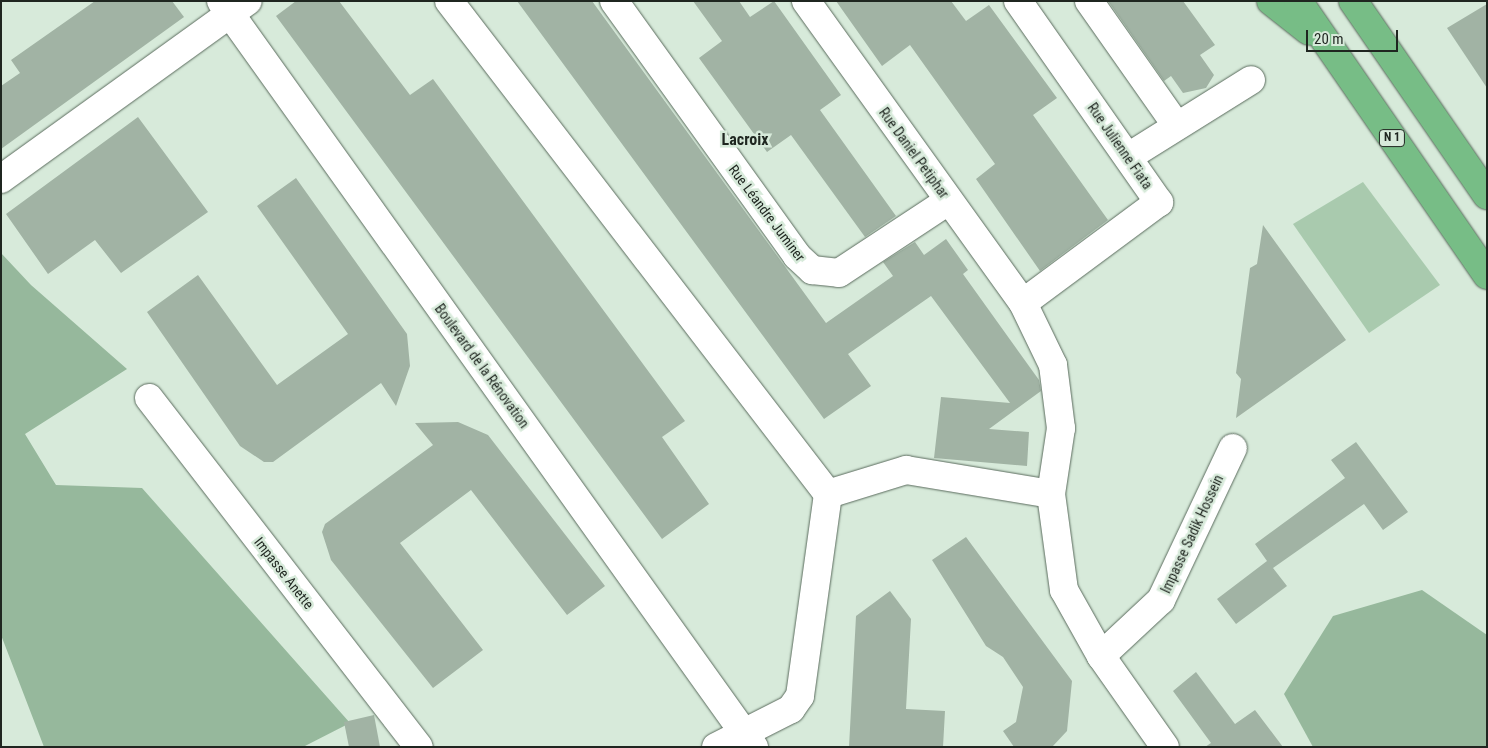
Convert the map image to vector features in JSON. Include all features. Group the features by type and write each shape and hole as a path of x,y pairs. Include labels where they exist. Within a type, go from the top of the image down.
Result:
{"highway":[{"path":"1271,1 1328,46"},
{"name":"N 1","path":"1298,1 1487,275"},
{"path":"1358,7 1487,195"}],"street":[{"path":"449,1 828,494 800,696 791,709 748,738 716,747"},
{"name":"Rue Léandre Juminer","path":"614,1 797,256 812,270 839,273 948,200"},
{"name":"Rue Daniel Petiphar","path":"806,1 1023,303 1053,366 1061,428 1051,494 1064,590 1101,656 1165,747"},
{"name":"Rue Julienne Fiata","path":"1018,1 1159,202 1023,303"},
{"path":"1089,1 1176,124"},
{"path":"1,180 233,6"},
{"name":"Boulevard de la Rénovation","path":"233,6 748,738"},
{"path":"1128,157 1176,124 1251,80"},
{"name":"Impasse Anette","path":"149,398 419,747"},
{"name":"Impasse Sadik Hossein","path":"1101,656 1161,600 1233,448"},
{"path":"828,494 906,470 1051,494"}],"green space":[{"path":"1363,182 1440,285 1369,333 1293,224"},
{"path":"1,253 31,285 127,369 25,434 56,485 142,488 350,723 303,747 44,747 1,635"},
{"path":"1422,590 1487,635 1487,747 1313,747 1284,694 1333,616"}],"building":[{"path":"95,1 172,1 184,17 1,149 1,86 20,73 11,60"},
{"path":"296,1 339,1 410,95 433,79 685,421 662,437 709,504 662,539 276,16"},
{"path":"517,1 592,1 826,323 893,276 883,262 915,242 924,255 946,239 968,270 963,274 1039,380 1041,391 989,429 1029,432 1027,466 934,458 941,397 1010,403 931,296 848,354 871,386 824,419"},
{"path":"693,1 739,1 750,17 774,1 841,95 820,110 896,216 865,237 791,135 767,152 699,58 722,41"},
{"path":"836,1 951,1 966,21 989,5 1057,98 1033,115 1108,220 1040,271 976,179 995,164 910,45 882,66"},
{"path":"1108,1 1183,1 1215,45 1200,55 1214,75 1206,88 1183,93 1171,76 1164,81"},
{"path":"1487,4 1487,88 1447,28"},
{"path":"138,117 208,212 121,273 95,240 48,274 6,214"},
{"path":"296,178 407,334 410,366 396,406 381,383 273,462 264,462 240,446 147,312 198,275 277,385 348,334 257,206"},
{"path":"1263,225 1346,340 1236,418 1241,379 1236,373 1250,268 1257,264"},
{"path":"458,422 488,435 605,586 567,615 471,490 400,543 483,650 433,688 331,560 322,532 325,524 433,445 415,423"},
{"path":"1356,442 1408,512 1383,530 1364,504 1273,568 1287,586 1236,624 1217,599 1267,561 1255,544 1345,478 1331,460"},
{"path":"966,537 1072,681 1067,731 1052,747 1014,747 1003,731 1016,722 1023,687 1003,657 986,646 932,560"},
{"path":"890,591 911,619 906,709 945,711 943,747 849,747 856,616"},
{"path":"1196,672 1235,724 1255,710 1283,747 1205,747 1211,743 1173,691"},
{"path":"374,715 380,747 349,747 344,722"}],"district":[{"name":"Lacroix","path":"745,140"}]}
